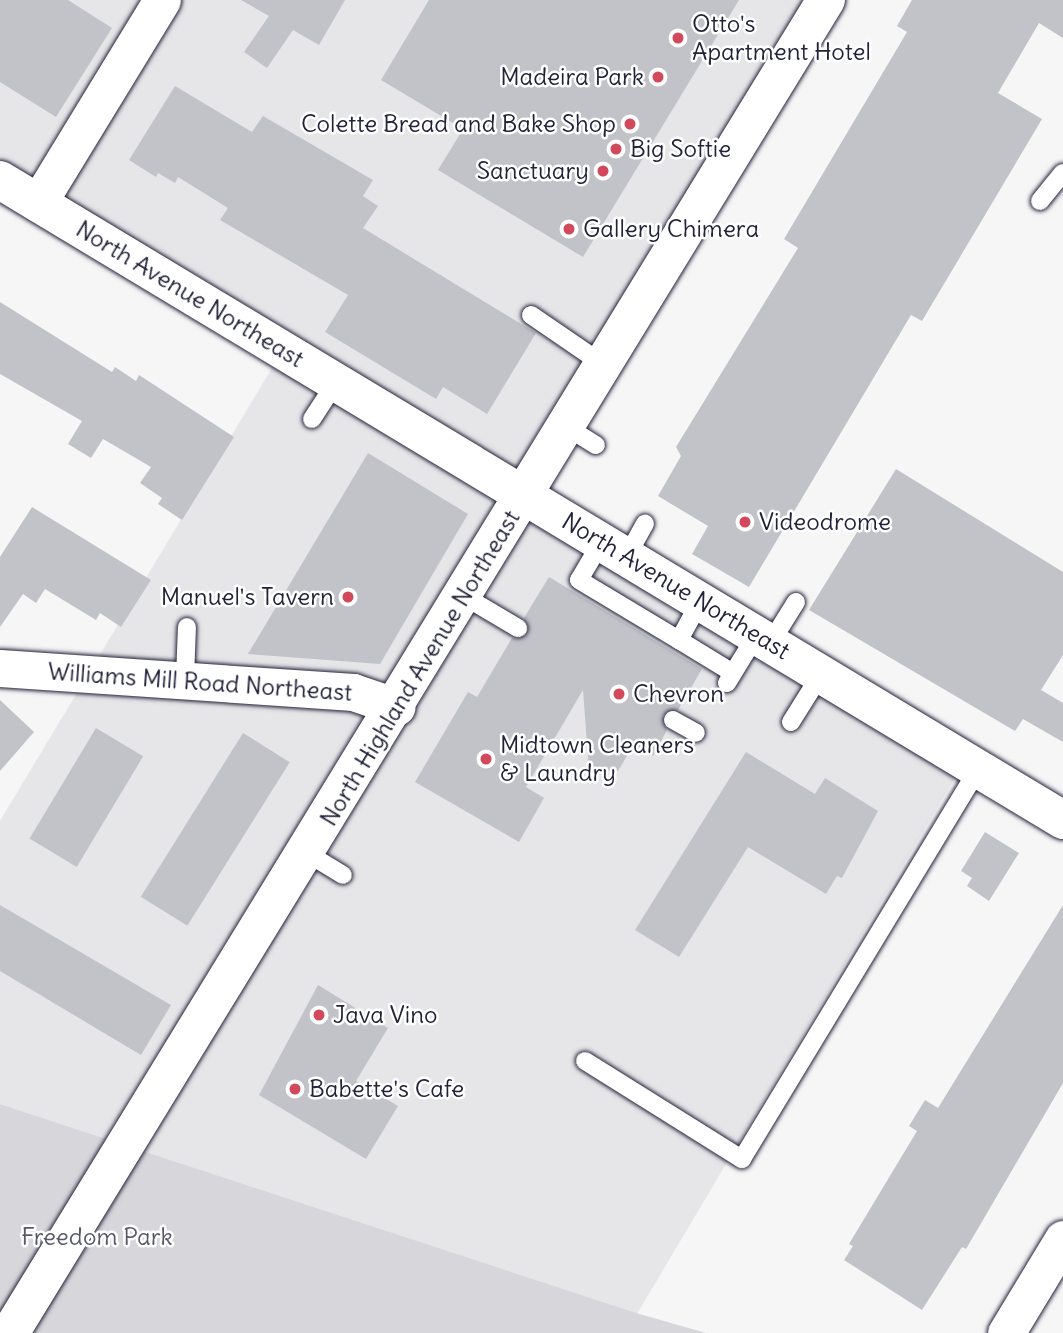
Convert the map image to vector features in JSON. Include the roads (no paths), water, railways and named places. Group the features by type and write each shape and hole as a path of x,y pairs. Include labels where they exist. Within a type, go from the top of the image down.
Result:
{"main road":[{"name":"North Highland Avenue Northeast","path":"10,1333 525,496 582,436 604,365 826,0"},
{"name":"North Avenue Northeast","path":"0,180 525,496 625,541 701,600 1063,820"}],"street":[{"path":"38,203 162,0"},
{"name":"Williams Mill Road Northeast","path":"0,668 185,678 353,692 397,707"},
{"path":"1006,1333 1063,1239"}],"lane":[{"path":"1040,201 1063,173"},
{"path":"531,315 604,365"},
{"path":"312,419 335,382"},
{"path":"625,541 576,586 678,640 730,678 796,602"},
{"path":"464,596 518,628"},
{"path":"678,640 701,600"},
{"path":"185,678 187,627"},
{"path":"791,722 821,674"},
{"path":"673,720 696,733"},
{"path":"585,1061 741,1159 978,769"},
{"path":"307,853 343,875"}],"place":[{"name":"Otto's Apartment Hotel","path":"678,38"},
{"name":"Madeira Park","path":"658,77"},
{"name":"Colette Bread and Bake Shop","path":"630,124"},
{"name":"Big Softie","path":"616,149"},
{"name":"Sanctuary","path":"603,171"},
{"name":"Gallery Chimera","path":"569,229"},
{"name":"Videodrome","path":"745,522"},
{"name":"Manuel's Tavern","path":"348,597"},
{"name":"Chevron","path":"619,694"},
{"name":"Midtown Cleaners & Laundry","path":"486,759"},
{"name":"Java Vino","path":"319,1015"},
{"name":"Babette's Cafe","path":"295,1089"}],"park label":[{"name":"Freedom Park","path":"97,1237"}]}
